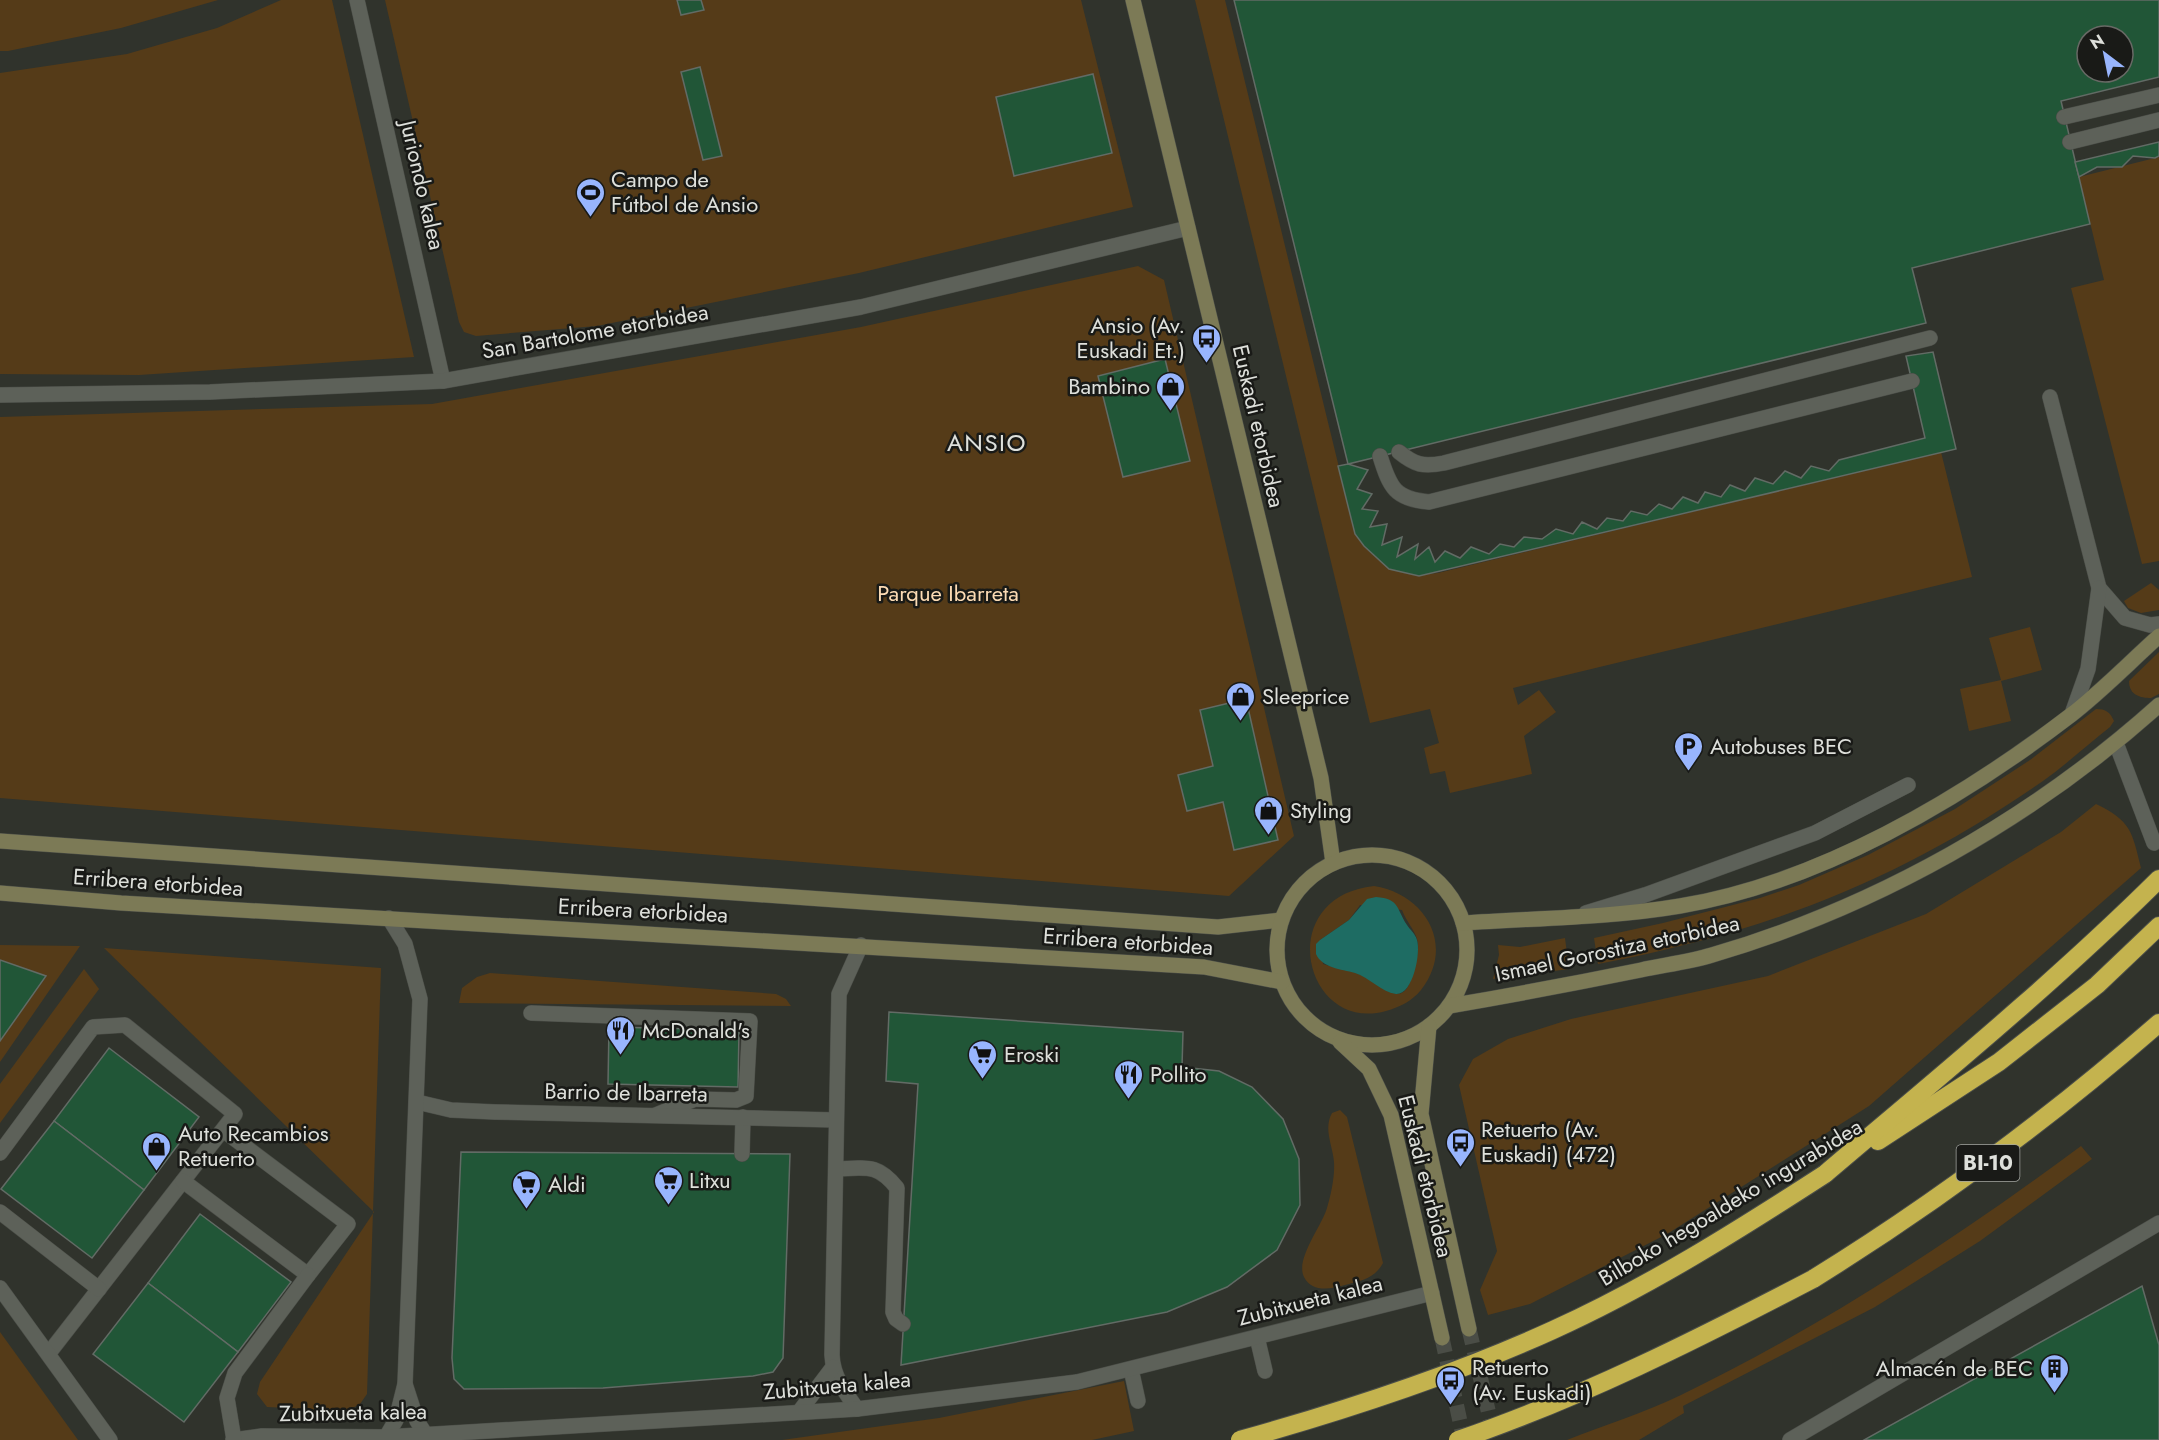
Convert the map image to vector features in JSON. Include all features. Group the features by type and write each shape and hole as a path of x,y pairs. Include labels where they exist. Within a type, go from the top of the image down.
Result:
{"highway":[{"path":"1825,1174 2015,1013 2105,932 2159,879"},
{"name":"Bilboko hegoaldeko ingurabidea","path":"1240,1440 1390,1394 1553,1330 1688,1259 1934,1107 1999,1062 2097,985 2159,926"},
{"name":"BI-10","path":"1458,1440 1527,1416 1596,1385 1712,1331 1813,1279 1887,1234 2001,1153 2156,1025"}],"main road":[{"name":"Euskadi etorbidea","path":"1133,0 1322,778 1333,863"},
{"name":"Ismael Gorostiza etorbidea","path":"1463,923 1680,906 1749,890 1820,865 1898,826 1970,784 2072,714 2159,636"},
{"name":"Ismael Gorostiza etorbidea","path":"1449,1006 1710,956 1848,907 1928,866 2001,824 2061,785 2116,743 2159,705"},
{"name":"Erribera etorbidea","path":"0,841 1218,927 1281,920"},
{"path":"1372,855 1387,856 1412,864 1429,874 1456,904 1467,944 1466,966 1460,987 1449,1006 1429,1026 1405,1040 1387,1045 1354,1044 1323,1033 1298,1011 1282,982 1276,951 1281,920 1301,886 1316,873 1333,863 1352,857 1372,855"},
{"name":"Erribera etorbidea","path":"0,893 121,903 1204,967 1282,982"},
{"name":"Euskadi etorbidea","path":"1429,1026 1421,1114 1469,1329"},
{"name":"Euskadi etorbidea","path":"1338,1040 1369,1069 1391,1115 1442,1338"}],"street":[{"name":"Juriondo kalea","path":"357,0 443,381"},
{"path":"2064,117 2159,95"},
{"path":"2070,142 2159,120"},
{"name":"San Bartolome etorbidea","path":"0,395 210,392 443,381 861,307 1188,228"},
{"path":"1399,452 1413,463 1423,467 1444,464 1930,338"},
{"path":"1380,456 1387,478 1396,491 1407,500 1430,502 1912,381"},
{"path":"2050,397 2099,588 2088,669 2072,714"},
{"path":"2099,588 2125,618 2150,625 2159,624"},
{"path":"2116,743 2154,843"},
{"path":"1575,916 1645,896 1815,833 1908,785"},
{"path":"386,1437 396,1420 405,1384 420,999 405,944 389,918"},
{"path":"857,1409 839,1384 833,1367 839,994 861,945"},
{"path":"531,1013 750,1020 746,1096 736,1100 695,1099 656,1115"},
{"path":"0,1153 93,1027 125,1024 235,1114 48,1353"},
{"name":"Barrio de Ibarreta","path":"417,1102 451,1110 836,1120"},
{"path":"742,1154 743,1117"},
{"name":"Zubitxueta kalea","path":"223,1130 348,1224 235,1373 227,1398 233,1440 261,1436 386,1437 857,1409 1077,1382 1432,1293"},
{"path":"836,1169 874,1167 886,1174 897,1188 893,1312 896,1319 903,1324"},
{"path":"183,1181 308,1275"},
{"path":"0,1212 99,1289"},
{"path":"1790,1440 2159,1222"},
{"path":"0,1288 111,1439"},
{"path":"1257,1337 1264,1371"},
{"path":"800,1412 833,1367"},
{"path":"1131,1369 1138,1401"},
{"path":"405,1384 417,1421 426,1434"}],"green space":[{"path":"0,0 218,0 121,28 0,51"},
{"path":"281,0 332,0 414,357 139,375 0,374 0,73 127,54 217,28"},
{"path":"385,0 1081,0 1133,207 859,273 597,326 476,336 464,332 459,322"},
{"path":"1195,0 1225,0 1355,533 1372,554 1381,561 1390,567 1412,574 1438,573 1941,452 1972,577 1513,688 1518,705 1539,690 1556,712 1524,736 1532,774 1450,793 1445,771 1430,774 1424,748 1439,743 1430,709 1370,723"},
{"path":"2159,157 2159,561 2142,564 2071,288 2104,280 2079,177"},
{"name":"Parque Ibarreta","path":"1138,266 1164,280 1294,836 1229,896 0,798 0,417 432,404 861,327"},
{"path":"2151,583 2159,590 2159,610 2141,613 2128,608 2124,601"},
{"path":"2030,627 2042,670 2001,681 2011,721 1969,731 1960,689 2001,680 1989,638"},
{"path":"2159,652 2159,694 2151,698 2136,695 2129,686 2129,681"},
{"path":"2096,709 2105,710 2114,721 2110,727 2060,768 1990,816 1885,874 1776,918 1719,936 1598,964 1594,938 1760,898 1799,885 1868,855 1955,809 2030,760"},
{"path":"2096,804 2117,816 2128,828 2141,868 1869,1106 1667,1234 1530,1304 1488,1315 1480,1290 1497,1251 1459,1085 1473,1059 1508,1039 1571,1019 1768,976 1926,914 2061,832"},
{"path":"1374,886 1392,891 1408,899 1421,911 1430,924 1435,939 1436,956 1431,973 1414,997 1396,1008 1358,1013 1335,1003 1319,984 1311,961 1311,936 1321,913 1342,895","holes":["1360,905 1402,910 1418,943 1416,959 1405,991 1400,994 1394,993 1359,974 1323,964 1320,940 1349,920"]},
{"path":"1565,938 1569,969 1493,979 1499,955 1498,945 1520,947"},
{"path":"0,945 80,946 0,1062 0,1041 46,977 0,960"},
{"path":"104,948 381,968 373,1211"},
{"path":"84,969 99,989 0,1123 0,1084"},
{"path":"490,973 776,994 786,999 791,1006 459,1003 462,988 477,977"},
{"path":"1340,1110 1347,1117 1383,1263 1376,1272 1357,1282 1317,1288 1307,1282 1304,1277 1303,1261 1330,1197 1334,1167 1328,1125 1332,1113"},
{"path":"2081,1146 2092,1159 1980,1241 1875,1307 1683,1406 1684,1413 1639,1440 1567,1440 1667,1401 1786,1340 1936,1248"},
{"path":"373,1214 367,1394 360,1404 347,1411 267,1407 257,1394 260,1382"},
{"path":"0,1332 78,1440 0,1440"},
{"path":"1124,1381 1134,1431 1092,1440 782,1440 939,1418"}],"water":[{"path":"1376,897 1389,900 1396,905 1417,940 1417,963 1411,981 1407,988 1396,994 1360,975 1327,965 1316,954 1316,944 1320,940 1349,920 1367,899"}],"building":[{"path":"677,0 701,0 704,10 681,15"},
{"path":"1234,0 2159,0 2159,77 2135,83 2135,24 2075,24 2075,84 2130,84 2061,101 2090,224 1912,268 1926,323 1348,464"},
{"path":"700,67 722,156 703,160 681,72"},
{"path":"1093,74 1112,153 1014,176 996,97"},
{"path":"2159,142 2159,156 2155,158 2133,156 2122,167 2097,167 2079,177 2075,162"},
{"path":"1933,352 1956,449 1419,576 1389,569 1364,546 1355,534 1338,466 1348,464 1368,470 1357,489 1372,494 1362,509 1378,511 1370,527 1387,524 1382,545 1402,537 1397,557 1418,544 1415,559 1429,547 1435,562 1445,551 1460,558 1471,547 1489,554 1500,544 1514,547 1524,537 1542,539 1556,529 1573,534 1582,522 1597,529 1607,518 1623,521 1631,511 1647,515 1659,504 1672,509 1683,497 1698,503 1705,492 1721,497 1730,485 1745,491 1755,478 1773,484 1785,471 1801,478 1811,466 1829,471 1839,460 1925,438 1906,356"},
{"path":"1165,359 1190,461 1123,477 1098,376"},
{"path":"1246,699 1278,840 1234,850 1223,802 1187,811 1178,775 1213,766 1200,710"},
{"path":"0,960 46,976 0,1041"},
{"path":"889,1012 1183,1032 1182,1067 1219,1071 1252,1087 1283,1119 1299,1159 1300,1205 1277,1250 1227,1287 1167,1312 901,1365 918,1084 886,1081"},
{"path":"609,1027 739,1030 738,1087 608,1084"},
{"path":"109,1048 199,1117 144,1190 54,1121"},
{"path":"54,1121 144,1190 92,1258 1,1189"},
{"path":"461,1152 790,1154 783,1358 773,1372 753,1376 603,1388 464,1389 454,1379 452,1358"},
{"path":"200,1214 291,1282 238,1352 148,1283"},
{"path":"148,1283 238,1352 184,1422 93,1354"},
{"name":"Almacén de BEC","path":"2142,1286 2159,1345 2159,1440 1864,1440"}],"tunnel":[{"path":"1469,1329 1495,1440"},
{"path":"1442,1338 1464,1440"}],"place":[{"name":"Campo de Fútbol de Ansio","path":"590,218"},
{"name":"Ansio (Av. Euskadi Et.)","path":"1206,364"},
{"name":"Bambino","path":"1171,412"},
{"name":"Sleeprice","path":"1241,722"},
{"name":"Autobuses BEC","path":"1689,772"},
{"name":"Styling","path":"1269,836"},
{"name":"McDonald's","path":"621,1056"},
{"name":"Eroski","path":"983,1080"},
{"name":"Pollito","path":"1129,1100"},
{"name":"Retuerto (Av. Euskadi) (472)","path":"1460,1168"},
{"name":"Auto Recambios Retuerto","path":"157,1172"},
{"name":"Litxu","path":"668,1206"},
{"name":"Aldi","path":"527,1210"},
{"name":"Almacén de BEC","path":"2054,1394"},
{"name":"Retuerto (Av. Euskadi)","path":"1451,1406"}],"district":[{"name":"ANSIO","path":"987,443"}]}
